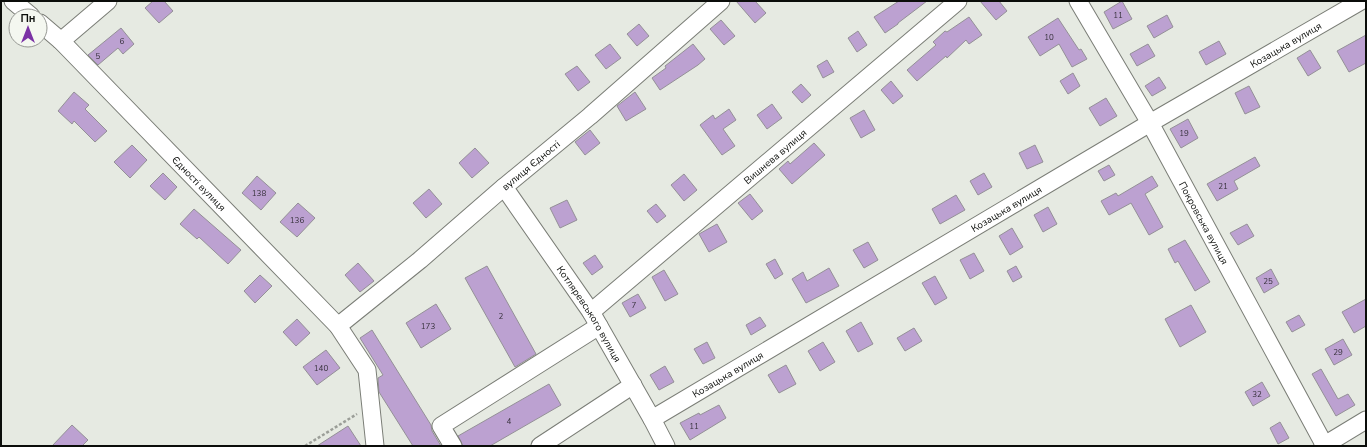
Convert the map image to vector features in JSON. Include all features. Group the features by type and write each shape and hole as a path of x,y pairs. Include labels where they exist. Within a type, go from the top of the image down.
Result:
{"street":[{"path":"13,1 21,8"},
{"path":"61,41 108,1"},
{"name":"вулиця Єдності","path":"338,326 420,260 504,187 590,116 721,1"},
{"name":"Вишнева вулиця","path":"453,446 440,426 595,319 958,1"},
{"name":"Покровська вулиця","path":"1078,1 1150,123 1324,446"},
{"name":"Козацька вулиця","path":"652,419 1150,123 1361,1"},
{"name":"Єдності вулиця","path":"48,30 61,41 338,326 367,370 375,446"},
{"name":"Котляревського вулиця","path":"504,187 595,319 666,446"},
{"path":"540,446 633,385"},
{"path":"1324,446 1366,420"}],"path":[{"path":"305,446 371,406"}],"building":[{"path":"153,1 164,1 173,11 159,23 145,8"},
{"path":"736,1 755,1 766,13 755,23"},
{"path":"899,1 927,1 885,33 874,17"},
{"path":"980,1 999,1 1007,11 996,20"},
{"path":"1122,1 1132,19 1113,29 1104,12"},
{"path":"1167,15 1173,27 1154,38 1147,26"},
{"path":"969,17 982,35 969,44 966,40 947,58 946,56 917,81 907,70 936,45 933,42 945,31 947,32"},
{"path":"1058,18 1079,50 1081,49 1087,59 1072,67 1059,44 1040,56 1028,37"},
{"path":"721,20 735,36 724,45 710,29"},
{"path":"639,24 649,36 637,46 627,34"},
{"path":"121,28 134,44 123,54 118,48 98,65 88,55"},
{"path":"858,31 867,45 857,52 848,38"},
{"path":"1366,35 1366,63 1349,72 1337,51"},
{"path":"1219,41 1226,54 1206,65 1199,52"},
{"path":"610,44 621,58 606,69 595,55"},
{"path":"693,44 705,59 660,90 652,78 666,68 665,66"},
{"path":"1148,44 1155,56 1137,66 1130,54"},
{"path":"1310,50 1321,68 1308,76 1297,58"},
{"path":"827,60 834,72 823,78 817,66"},
{"path":"577,66 590,82 578,91 565,74"},
{"path":"1073,73 1080,86 1068,94 1060,81"},
{"path":"1159,77 1166,88 1152,96 1145,86"},
{"path":"891,81 903,96 893,104 881,90"},
{"path":"801,84 811,95 802,103 792,92"},
{"path":"1249,86 1260,107 1245,114 1235,93"},
{"path":"74,92 89,105 85,109 107,131 95,142 74,121 72,124 58,111"},
{"path":"635,92 646,109 626,121 617,106"},
{"path":"1106,98 1117,116 1100,126 1089,108"},
{"path":"772,104 782,118 767,129 757,115"},
{"path":"729,109 736,120 723,129 735,146 722,155 700,125 713,115 715,119"},
{"path":"864,110 875,130 861,138 850,118"},
{"path":"1188,119 1198,138 1181,148 1170,129"},
{"path":"590,130 600,143 585,155 575,142"},
{"path":"814,143 825,155 792,184 779,169 788,161 790,164"},
{"path":"132,145 147,160 130,178 114,162"},
{"path":"1035,145 1043,162 1027,169 1019,153"},
{"path":"475,148 489,163 472,178 459,163"},
{"path":"1255,157 1260,166 1234,181 1238,189 1217,201 1207,184"},
{"path":"1109,165 1115,175 1104,181 1098,171"},
{"path":"163,173 177,187 165,200 150,186"},
{"path":"984,173 992,187 978,195 970,181"},
{"path":"684,174 697,190 684,201 671,185"},
{"path":"257,176 276,193 261,210 242,193"},
{"path":"1152,176 1158,186 1145,194 1163,227 1149,235 1131,203 1109,215 1101,201 1116,193 1118,196"},
{"path":"429,189 442,204 426,218 413,203"},
{"path":"750,194 763,211 752,220 738,203"},
{"path":"956,195 965,210 940,224 932,209"},
{"path":"567,200 577,220 560,228 550,208"},
{"path":"298,203 315,218 297,237 280,222"},
{"path":"656,204 666,216 657,223 647,211"},
{"path":"1048,207 1057,224 1043,232 1034,215"},
{"path":"194,209 241,250 228,264 199,237 197,239 180,224"},
{"path":"717,224 727,242 709,252 699,234"},
{"path":"1247,224 1254,236 1238,245 1230,233"},
{"path":"1012,228 1023,247 1010,255 999,236"},
{"path":"1185,240 1210,282 1195,291 1178,261 1175,263 1168,249"},
{"path":"868,242 878,260 864,268 853,250"},
{"path":"974,253 984,271 970,279 960,260"},
{"path":"595,255 603,267 592,275 583,263"},
{"path":"775,259 783,274 775,279 766,264"},
{"path":"358,263 374,281 360,292 345,275"},
{"path":"487,266 536,354 515,367 465,278"},
{"path":"1016,266 1022,277 1013,282 1007,271"},
{"path":"829,268 839,286 806,303 792,279 803,272 807,281"},
{"path":"1271,269 1279,284 1264,293 1256,278"},
{"path":"664,270 678,294 665,301 652,277"},
{"path":"260,275 272,286 255,303 244,291"},
{"path":"935,276 947,298 935,305 922,283"},
{"path":"638,294 646,308 630,317 622,303"},
{"path":"1366,299 1366,326 1354,333 1342,312"},
{"path":"436,304 451,329 421,348 406,323"},
{"path":"1191,305 1206,332 1180,347 1165,319"},
{"path":"1299,315 1305,325 1292,332 1286,322"},
{"path":"760,317 766,326 751,335 746,325"},
{"path":"297,319 310,333 296,346 283,332"},
{"path":"861,322 873,344 858,352 846,331"},
{"path":"914,328 922,341 905,351 897,338"},
{"path":"372,330 431,425 432,431 441,446 413,446 379,392 378,378 383,375 360,338"},
{"path":"1343,339 1352,355 1334,365 1325,349"},
{"path":"707,342 715,358 703,364 694,349"},
{"path":"823,342 835,362 820,371 808,351"},
{"path":"326,350 340,368 317,385 303,367"},
{"path":"786,365 796,384 779,393 768,375"},
{"path":"665,366 674,382 659,390 650,375"},
{"path":"1321,369 1338,399 1348,394 1355,405 1336,416 1312,374"},
{"path":"1262,382 1270,396 1253,406 1245,392"},
{"path":"549,384 561,405 490,446 463,446 458,436"},
{"path":"719,405 726,418 690,440 680,423"},
{"path":"1280,422 1289,438 1278,444 1270,428"},
{"path":"72,425 88,440 82,446 52,446"},
{"path":"348,426 361,446 317,446"}]}
